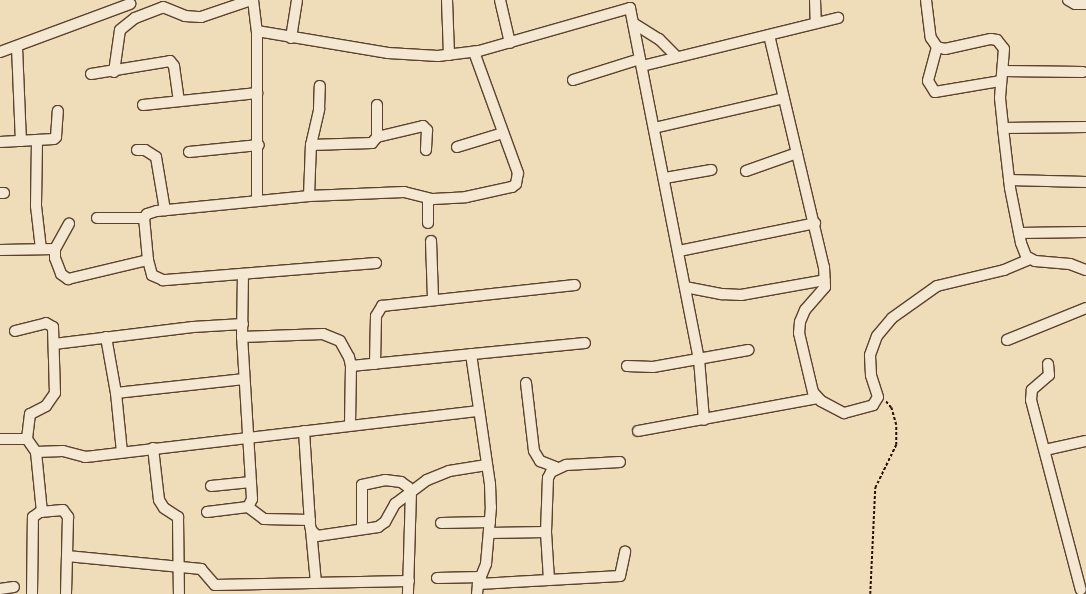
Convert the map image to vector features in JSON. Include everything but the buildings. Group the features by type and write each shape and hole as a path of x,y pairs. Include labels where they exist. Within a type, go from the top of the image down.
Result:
{"street":[{"path":"171,0 176,12"},
{"path":"114,72 120,30 139,16 163,8 201,17 252,0 257,31 257,201"},
{"path":"291,38 297,0"},
{"path":"447,0 449,55"},
{"path":"500,0 510,42"},
{"path":"815,0 816,23"},
{"path":"926,0 931,38 937,48 928,81 935,92 1002,76 1082,72"},
{"path":"1068,0 1075,4 1086,4"},
{"path":"0,52 17,47 128,2 139,16"},
{"path":"257,31 291,38 412,56 449,55 480,51 629,4 665,178 699,359 704,420"},
{"path":"573,80 641,63 677,57 838,18"},
{"path":"633,22 659,38 677,57"},
{"path":"769,35 815,223 825,280 822,292 805,310 800,322 804,357 817,398"},
{"path":"937,48 945,49 998,40 1004,49 1002,76 1003,128 1009,180 1023,250 1030,259"},
{"path":"17,47 21,141"},
{"path":"97,218 144,218 147,214 165,210 309,196 404,192 420,194 428,199 466,197 506,190 516,184 518,173 503,133 480,51"},
{"path":"91,74 114,72 166,60 174,69 179,101"},
{"path":"309,196 311,145 318,109 320,86"},
{"path":"143,105 257,94"},
{"path":"654,128 784,98"},
{"path":"377,105 377,137"},
{"path":"0,142 51,140 56,137 58,111"},
{"path":"311,145 369,144 377,137 423,126 427,130 426,150"},
{"path":"1003,128 1086,127"},
{"path":"457,147 503,133"},
{"path":"37,141 36,206 41,249"},
{"path":"189,152 258,145"},
{"path":"137,150 145,150 156,157 165,210"},
{"path":"746,171 797,153"},
{"path":"665,178 711,170"},
{"path":"1009,180 1086,182"},
{"path":"428,199 428,223"},
{"path":"144,218 148,260 152,275 163,280 376,263"},
{"path":"679,251 815,223"},
{"path":"69,224 55,249 55,258 61,274 68,279 148,260"},
{"path":"1019,233 1086,232"},
{"path":"431,241 433,298"},
{"path":"0,250 55,249"},
{"path":"638,431 817,398 844,413 873,405 878,397 871,375 870,355 877,336 892,318 937,286 1004,270 1030,259 1078,266 1086,270"},
{"path":"243,274 242,337 252,499 248,507"},
{"path":"685,287 722,294 741,295 825,280"},
{"path":"375,364 378,310 389,304 433,298 575,284"},
{"path":"1007,340 1086,308"},
{"path":"15,331 50,323 53,327 54,398 46,406 30,414 27,439 36,452 42,512"},
{"path":"54,344 106,337 243,324"},
{"path":"242,337 323,334 340,341 344,347 351,366 350,425"},
{"path":"106,337 116,392 122,452"},
{"path":"351,366 585,343"},
{"path":"627,366 653,367 748,350"},
{"path":"471,354 478,411 490,484 490,522 486,564 479,585"},
{"path":"1048,364 1049,375 1035,386 1031,396 1081,590"},
{"path":"116,392 244,379"},
{"path":"526,383 534,451 540,461 556,467 620,462"},
{"path":"36,452 63,451 85,457 478,411"},
{"path":"304,431 310,525 316,583"},
{"path":"0,439 27,439"},
{"path":"1045,450 1086,442"},
{"path":"153,448 159,500 164,508 178,517 179,594"},
{"path":"310,525 317,536 323,536 362,529 385,522 395,504 411,491 437,475 487,464"},
{"path":"549,580 546,532 548,478 556,467"},
{"path":"362,529 362,485 386,480 401,482 411,491 408,594"},
{"path":"211,486 251,482"},
{"path":"207,512 248,507 264,520 310,525"},
{"path":"32,594 33,517 42,512 63,510 67,512 66,594"},
{"path":"441,523 490,522"},
{"path":"489,534 546,532"},
{"path":"437,578 479,585 620,576 625,552"},
{"path":"67,556 201,568 215,585 409,581"},
{"path":"0,588 14,587"}],"path":[{"path":"870,594 875,488 893,454 897,435 891,408 878,397"}]}
